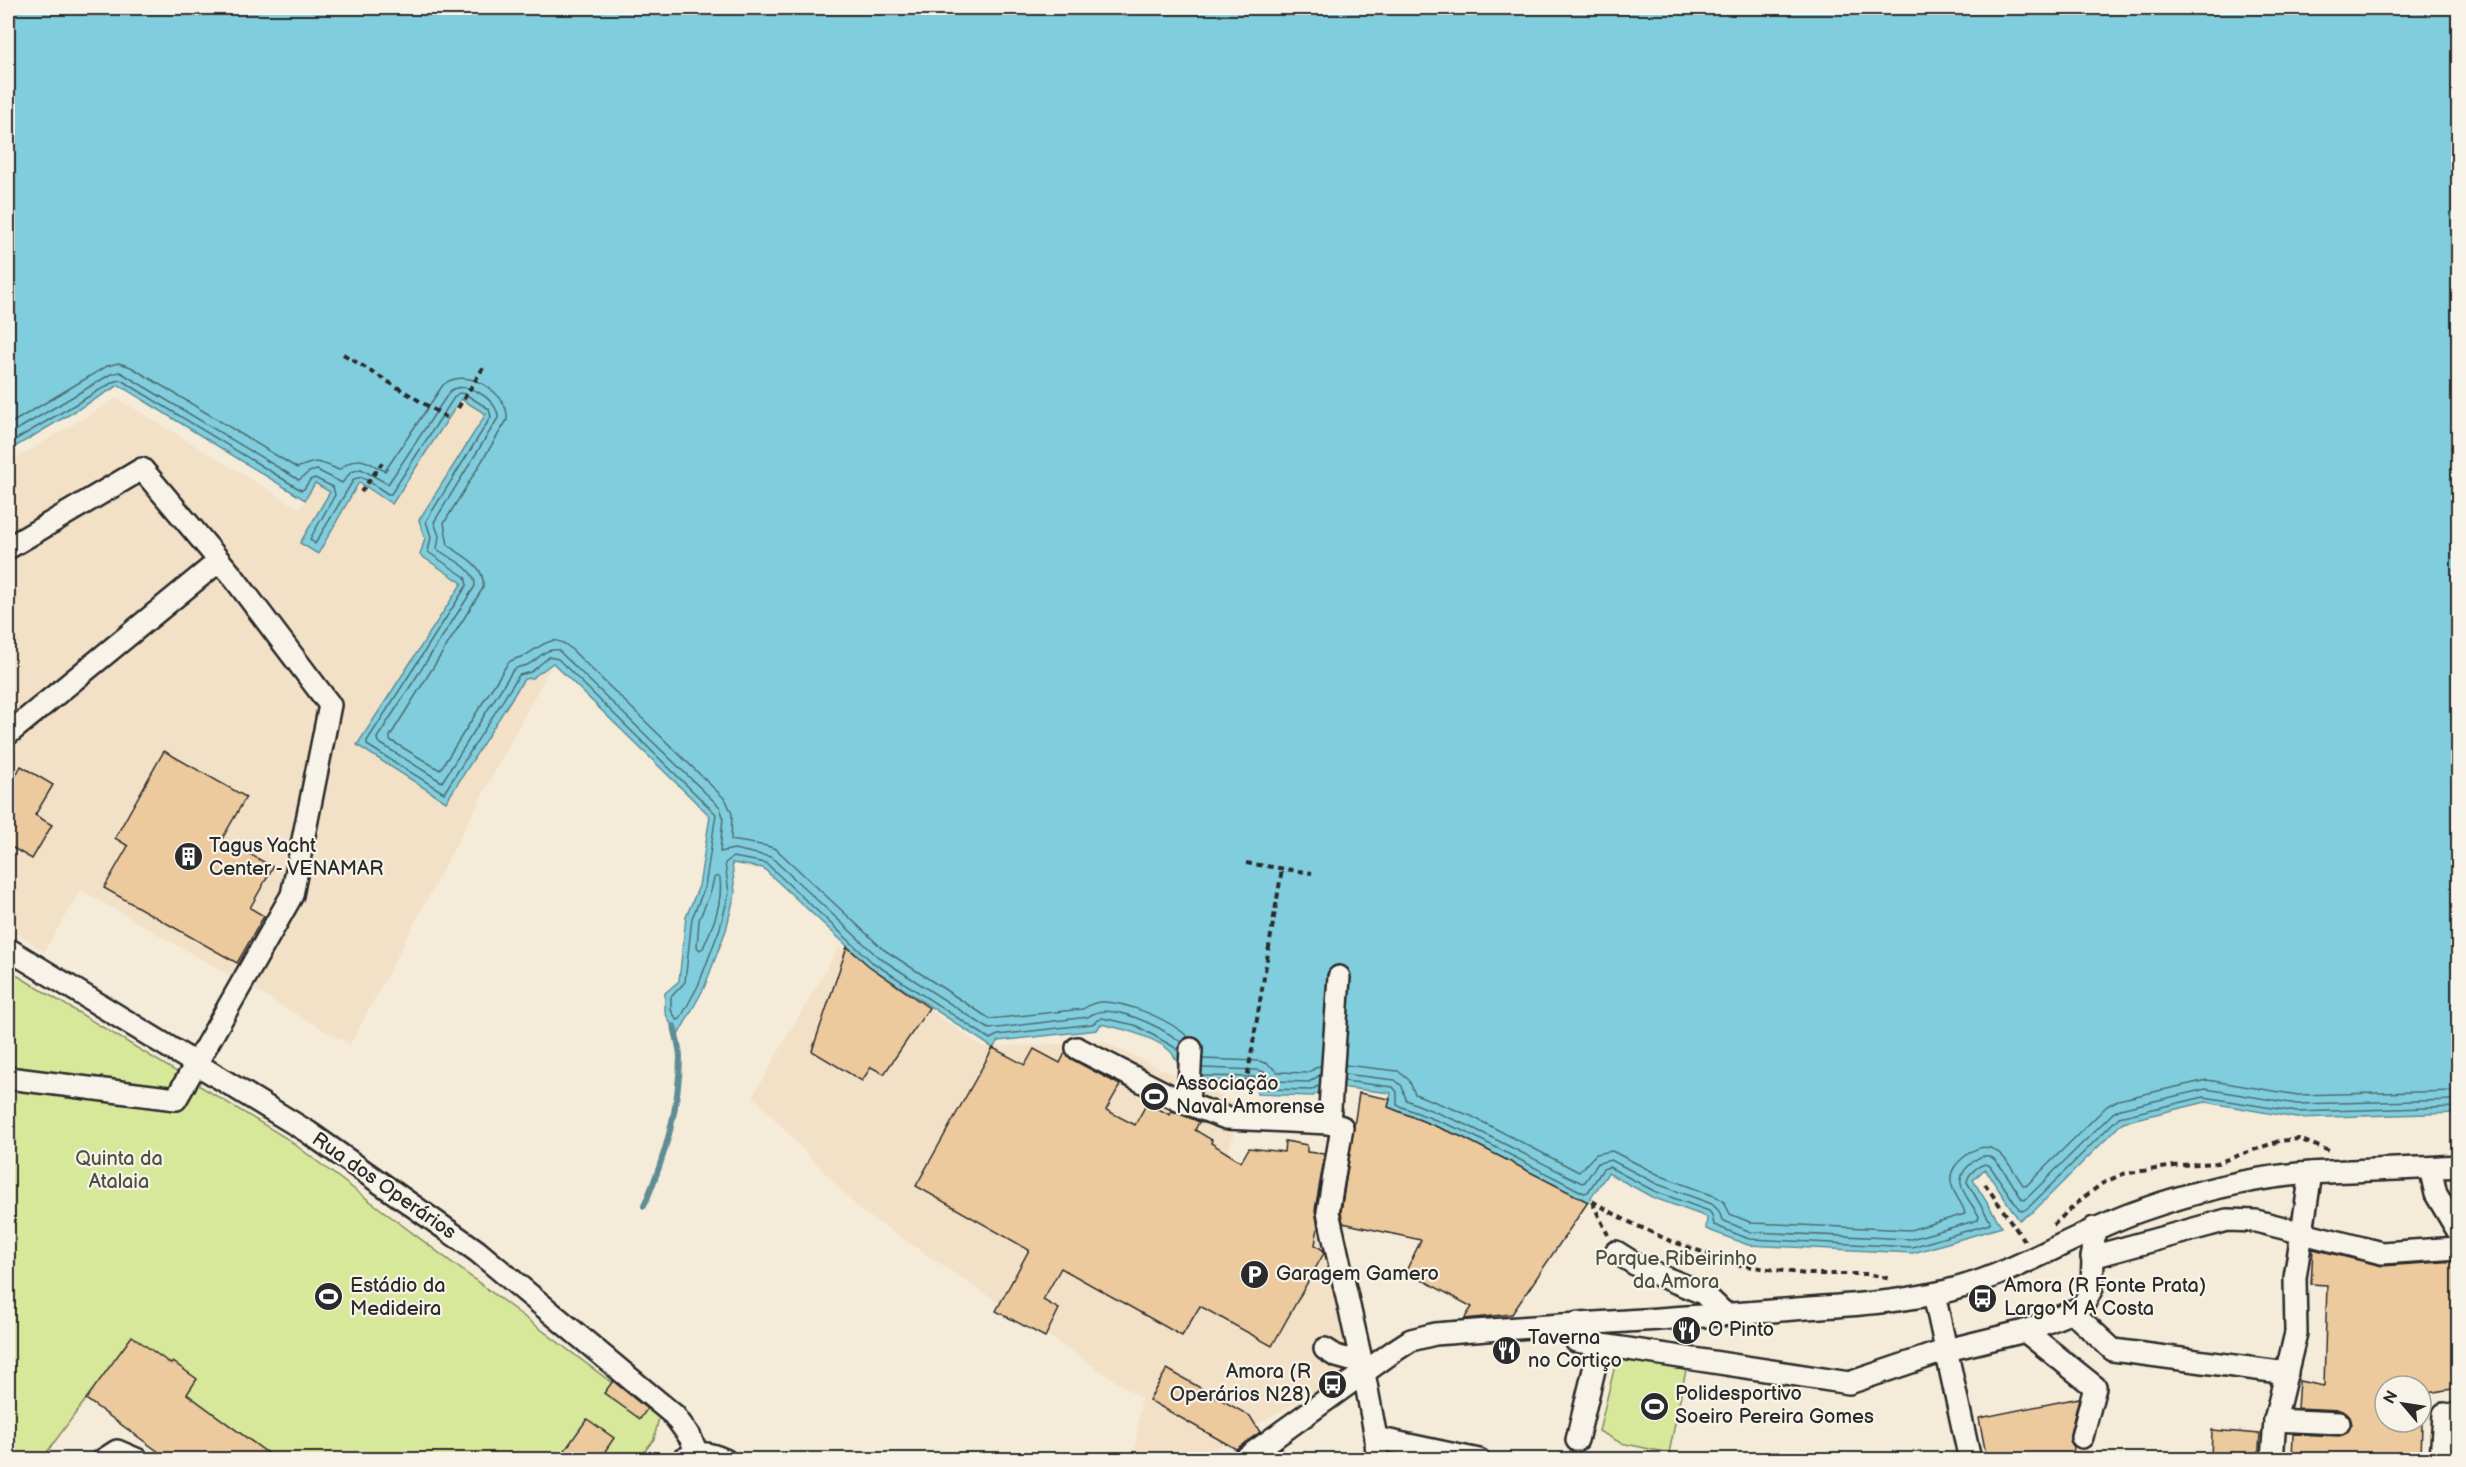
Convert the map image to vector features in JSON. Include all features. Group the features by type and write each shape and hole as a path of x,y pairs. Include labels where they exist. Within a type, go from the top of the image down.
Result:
{"street":[{"path":"8,548 142,469 219,561 330,705 292,895 176,1099 8,1078"},
{"path":"8,734 219,561"},
{"name":"Rua dos Operários","path":"8,949 308,1132 477,1251 674,1415 690,1437 689,1456 710,1453 725,1460"},
{"path":"1329,1123 1339,977"},
{"path":"1077,1048 1188,1104 1221,1117 1329,1123 1342,1127 1328,1212 1363,1368 1376,1438 1377,1460"},
{"path":"1188,1104 1191,1050"},
{"path":"1243,1460 1363,1368 1411,1340 1435,1334 1889,1301 1935,1294 2005,1271 2094,1228 2144,1209 2224,1187 2312,1173 2458,1166"},
{"path":"2430,1168 2436,1194 2458,1231"},
{"path":"2272,1460 2275,1420 2296,1333 2295,1278 2312,1173"},
{"path":"2092,1257 2228,1220 2256,1221 2382,1253 2458,1248"},
{"path":"1578,1323 1576,1341 1849,1383 1947,1350 2025,1331 2072,1312 2084,1304 2092,1288 2094,1228"},
{"path":"1616,1252 1643,1269 1703,1293 1725,1314"},
{"path":"1935,1294 1971,1460"},
{"path":"2072,1312 2113,1350 2287,1373"},
{"path":"2025,1331 2095,1387 2082,1437"},
{"path":"1577,1440 1600,1345"},
{"path":"1324,1349 1363,1368"},
{"path":"2441,1460 2444,1414 2458,1416"},
{"path":"2275,1420 2339,1423"},
{"path":"1376,1438 1479,1460"},
{"path":"103,1460 117,1451 138,1460"}],"path":[{"path":"343,354 449,419"},
{"path":"458,408 483,368"},
{"path":"361,492 382,463"},
{"path":"1246,863 1312,873"},
{"path":"1246,1085 1282,869"},
{"path":"2046,1231 2083,1197 2103,1183 2123,1174 2172,1166 2217,1163 2280,1141 2299,1139 2318,1144 2339,1156"},
{"path":"1986,1184 2023,1245 2036,1237"},
{"path":"1616,1252 1592,1201 1625,1220 1668,1240 1739,1265 1806,1274 1868,1274 1900,1281"}],"shaded area":[{"path":"117,398 300,509 315,483 330,492 301,543 359,482 392,504 461,399 486,414 419,520 425,538 420,555 462,582 357,745 446,802 524,679 533,678 553,662 350,1045 81,890 44,952 8,926 8,463"},
{"path":"839,947 983,1047 1104,1042 1242,1106 1219,1184 1321,1236 1357,1368 1196,1459 1134,1459 1141,1398 861,1211 753,1096"}],"green space":[{"name":"Quinta da Atalaia","path":"8,970 286,1138 611,1382 614,1380 649,1405 647,1409 659,1417 654,1439 639,1459 170,1459 86,1399 42,1459 8,1459"},
{"name":"Polidesportivo Soeiro Pereira Gomes","path":"1617,1357 1686,1370 1669,1453 1621,1443 1599,1431"}],"water":[{"path":"8,8 2458,8 2458,1113 2296,1118 2206,1102 2123,1122 2033,1212 2019,1220 1985,1169 1973,1180 2002,1227 1913,1253 1748,1245 1706,1229 1707,1217 1652,1197 1608,1173 1588,1202 1462,1137 1388,1107 1391,1093 1329,1086 1313,1096 1257,1094 1256,1083 1180,1079 1176,1059 1161,1044 1141,1035 1101,1024 1097,1030 998,1041 993,1048 869,966 763,868 732,863 735,893 726,930 704,988 677,1037 665,1012 665,993 679,981 686,917 699,886 710,816 553,663 532,678 524,679 446,802 357,745 462,583 420,555 425,538 419,520 486,414 461,399 392,504 359,482 318,554 300,543 330,492 315,483 305,500 119,385 8,451"}],"building":[{"name":"Tagus Yacht Center - VENAMAR","path":"164,751 246,797 222,839 273,867 250,908 264,916 237,963 104,888 128,846 115,838"},
{"path":"21,766 53,785 35,815 52,825 32,859 8,845 8,790"},
{"path":"847,947 869,966 929,1008 884,1074 871,1067 862,1081 812,1051"},
{"path":"993,1048 1025,1065 1034,1049 1060,1063 1065,1053 1071,1059 1120,1085 1106,1110 1135,1125 1147,1103 1170,1115 1172,1111 1199,1122 1195,1130 1241,1162 1249,1148 1284,1152 1285,1141 1307,1145 1307,1152 1325,1154 1315,1210 1318,1227 1315,1245 1324,1253 1272,1346 1200,1306 1182,1336 1061,1268 1043,1300 1059,1309 1045,1337 996,1311 1029,1250 916,1186"},
{"path":"1359,1093 1390,1099 1388,1107 1462,1137 1588,1202 1512,1314 1464,1319 1472,1307 1406,1271 1421,1240 1343,1223 1341,1212"},
{"path":"2313,1249 2382,1266 2458,1261 2458,1388 2433,1392 2433,1374 2373,1374 2373,1434 2422,1434 2421,1460 2292,1460 2293,1434 2339,1436 2345,1434 2352,1424 2350,1417 2340,1410 2297,1408 2299,1381 2324,1386 2327,1285 2311,1284"},
{"path":"132,1336 171,1364 173,1362 197,1379 187,1394 277,1460 170,1460 86,1399"},
{"path":"1167,1369 1250,1416 1260,1432 1236,1449 1149,1400"},
{"path":"613,1381 647,1409 640,1419 604,1393"},
{"path":"2079,1398 2070,1434 2070,1441 2074,1447 2072,1460 1987,1460 1979,1418"},
{"path":"587,1419 614,1438 599,1460 558,1460"},
{"path":"2212,1430 2260,1434 2258,1460 2211,1460"}],"waterway":[{"path":"644,1206 664,1152 677,1096 680,1058 674,1026"}],"place":[{"name":"Tagus Yacht Center - VENAMAR","path":"188,857"},
{"name":"Associação Naval Amorense","path":"1155,1096"},
{"name":"Garagem Gamero","path":"1255,1274"},
{"name":"Estádio da Medideira","path":"329,1297"},
{"name":"Amora (R Fonte Prata) Largo M A Costa","path":"1983,1298"},
{"name":"O Pinto","path":"1687,1330"},
{"name":"Taverna no Cortiço","path":"1507,1350"},
{"name":"Amora (R Operários N28)","path":"1332,1384"},
{"name":"Polidesportivo Soeiro Pereira Gomes","path":"1654,1406"}],"park label":[{"name":"Parque Ribeirinho da Amora","path":"1676,1270"}]}
